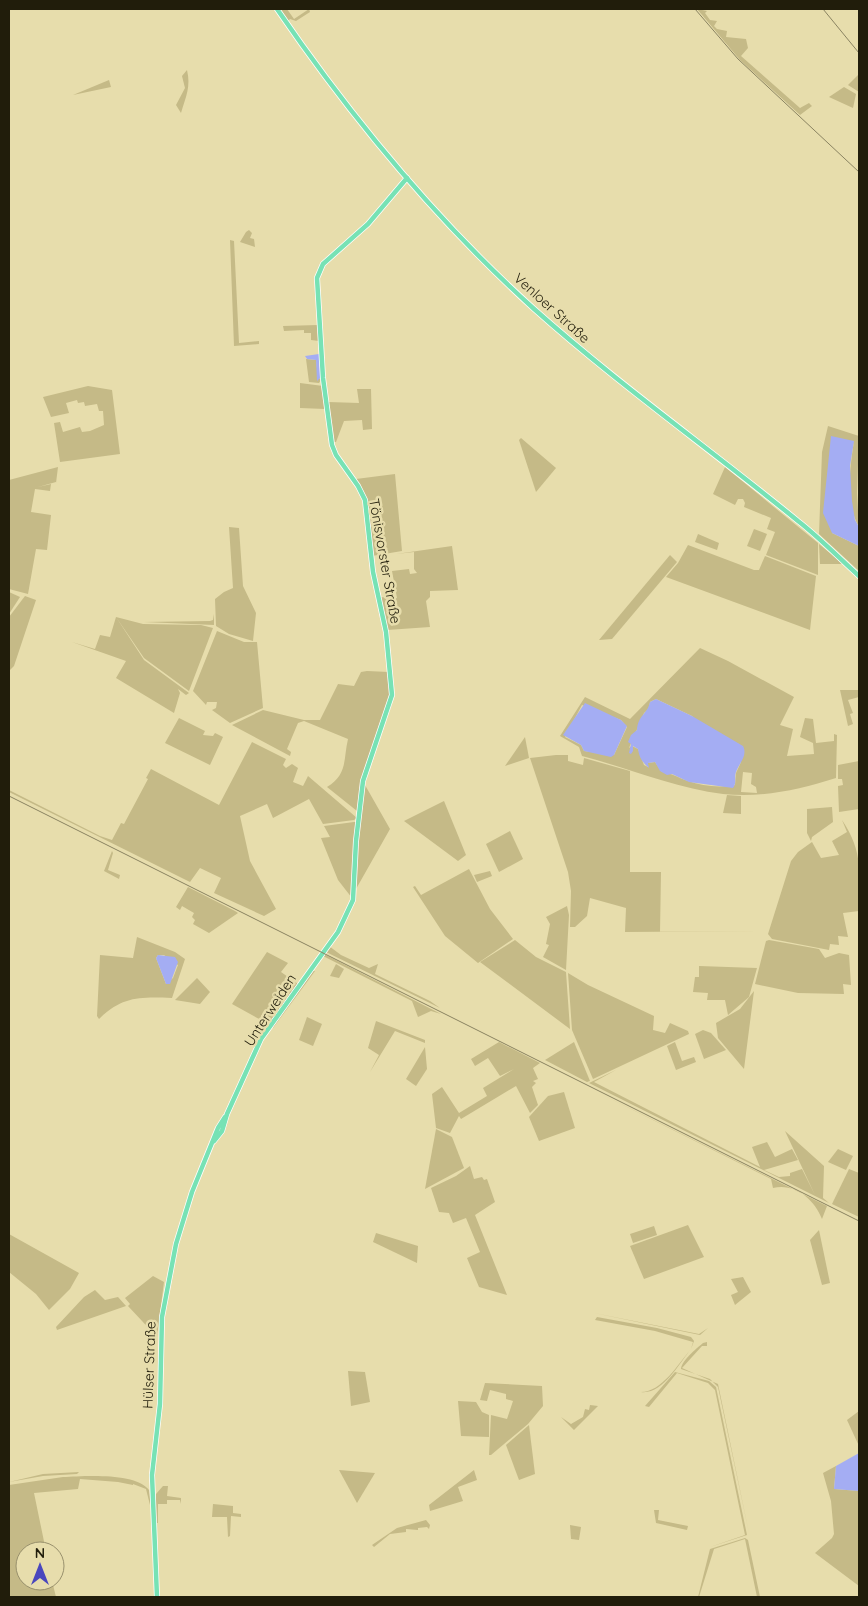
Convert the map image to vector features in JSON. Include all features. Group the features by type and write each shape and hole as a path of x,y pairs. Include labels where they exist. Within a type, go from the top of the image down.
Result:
{"main road":[{"name":"Venloer Straße","path":"277,9 347,104 407,178 467,242 532,306 637,396 801,522 859,576"},
{"name":"Tönisvorster Straße","path":"325,950 344,921 354,898 356,841 363,781 390,702 392,689 386,632 373,572 364,500 358,486 336,455 332,444 323,378 317,278 323,264 368,224 407,178"},
{"name":"Unterweiden","path":"220,1129 261,1039 325,950"},
{"name":"Hülser Straße","path":"158,1597 152,1475 160,1404 162,1317 176,1244 192,1192 220,1129"}],"shaded area":[{"path":"279,9 287,9 294,19 309,9 310,12 296,21 290,19 288,21"},
{"path":"697,9 707,11 705,13 710,20 717,21 714,26 717,29 727,31 726,37 746,39 748,48 741,56 800,108 809,103 812,106 800,115 740,60"},
{"path":"187,70 188,87 181,113 176,105 185,88 182,76"},
{"path":"859,74 859,92 848,85"},
{"path":"109,80 111,87 73,95"},
{"path":"844,87 856,94 853,108 829,97"},
{"path":"249,230 252,233 250,238 254,239 255,247 240,242"},
{"path":"230,240 234,241 239,343 259,341 259,344 234,346"},
{"path":"318,325 319,341 311,340 311,333 304,333 304,330 284,331 283,326"},
{"path":"306,359 316,360 318,377 320,379 321,377 319,383 309,382"},
{"path":"300,383 323,386 325,409 300,408"},
{"path":"88,386 112,390 120,454 60,462 54,423 60,422 63,432 80,427 82,432 90,431 104,425 103,411 99,411 97,404 85,406 84,402 78,403 77,400 66,403 69,413 51,417 43,397"},
{"path":"357,389 371,389 372,429 363,430 362,420 344,421 336,442 334,442 328,402 359,403"},
{"path":"828,426 859,436 857,493 859,527 850,496 850,473 854,441 832,533 859,546 859,571 819,534 822,452"},
{"path":"521,438 556,468 536,492 519,440"},
{"path":"58,467 56,483 56,482 38,487 51,484 50,491 35,489 31,512 51,515 47,550 36,549 28,594 9,589 9,480"},
{"path":"725,467 818,543 818,575 766,555 775,532 767,529 771,518 744,507 743,499 738,499 735,505 713,494"},
{"path":"395,474 402,551 372,556 365,497 356,479"},
{"path":"229,527 239,528 243,586 256,613 253,641 229,634 216,626 215,599 233,588"},
{"path":"754,529 767,534 760,551 747,546"},
{"path":"698,534 719,543 717,550 695,542"},
{"path":"819,544 843,564 820,564"},
{"path":"688,545 754,570 759,570 765,556 816,576 810,630 666,577 678,563"},
{"path":"452,546 458,590 430,591 430,597 426,601 430,627 387,630 379,597 397,598 392,571 409,569 410,574 417,573 414,569 414,552 396,554"},
{"path":"670,555 677,562 612,639 599,640"},
{"path":"9,592 20,597 9,614"},
{"path":"25,596 36,600 14,666 9,671 9,617"},
{"path":"214,614 214,625 144,622 210,621 213,620"},
{"path":"116,617 143,624 201,625 213,628 189,691 144,658"},
{"path":"116,617 144,660 189,693 186,695 178,689 180,693 174,713 116,678 126,661 72,642 95,649 100,635 110,637"},
{"path":"217,631 244,642 257,642 263,708 230,723 212,710 216,708 217,702 207,702 206,705 193,691"},
{"path":"700,648 794,697 780,725 793,729 787,756 814,754 813,743 800,737 805,718 813,719 816,743 834,741 834,734 837,735 836,778 808,786 766,794 723,794 669,783 582,756 579,747 560,736 585,697 630,719","holes":["656,699 692,716 741,762 736,773 735,785 699,784 662,772 655,762 648,763 648,767 644,765 638,749 632,746 629,748 644,713 649,709 650,702","582,705 621,720 627,727 614,755 584,751 581,745 565,737","743,772 752,773 751,784 756,787 757,793 741,792"]},
{"path":"361,672 389,672 389,699 364,771 357,811 327,787 342,772 348,739 304,721 298,723 287,749 291,752 290,756 232,725 263,710 304,720 320,720 338,684 354,686"},
{"path":"840,690 859,690 859,697 848,700 853,713 850,714 853,724 848,726"},
{"path":"391,702 392,704 372,759 365,785 390,829 356,889 357,843 365,775"},
{"path":"179,718 205,731 203,735 213,736 215,733 223,737 210,765 165,743"},
{"path":"525,737 529,758 505,766"},
{"path":"252,742 286,759 283,765 286,768 292,764 298,768 293,782 303,786 308,776 357,818 323,824 309,799 273,818 267,804 240,816 250,861 276,909 264,916 214,893 221,878 200,868 190,882 9,792 9,790 100,836 112,840 121,823 124,824 148,779 146,778 151,769 219,805"},
{"path":"568,755 568,761 583,765 584,758 630,771 630,872 661,872 660,932 625,932 626,908 590,898 587,916 575,927 570,927 571,891 568,872 530,758"},
{"path":"859,761 859,809 839,812 838,786 843,785 842,779 838,779 838,765"},
{"path":"727,795 741,796 741,814 723,813"},
{"path":"444,801 466,855 458,861 404,821"},
{"path":"832,807 833,822 812,837 811,841 807,833 807,809"},
{"path":"842,820 854,843 859,864 859,911 843,913 848,937 838,936 839,945 830,944 829,950 772,939 768,934 791,861 798,852 812,842 821,858 839,855 832,841 847,832"},
{"path":"356,822 352,898 338,880 321,838 330,837 324,826"},
{"path":"510,831 523,859 499,872 486,844"},
{"path":"112,851 108,870 120,875 119,879 104,871"},
{"path":"469,869 490,909 513,939 478,963 445,936 413,887 415,886 421,895"},
{"path":"490,871 492,876 477,882 474,875"},
{"path":"188,887 238,913 209,933 193,924 195,920 192,917 194,913 182,906 180,910 176,907"},
{"path":"567,906 569,915 566,970 543,957 549,945 546,944 550,924 546,917"},
{"path":"137,937 175,952 185,959 172,998 141,998 124,1002 108,1011 99,1019 97,1016 100,955 133,958","holes":["158,955 164,955 178,965 173,978 166,984 156,958"]},
{"path":"515,940 536,957 566,972 570,1029 480,962"},
{"path":"766,941 819,949 825,958 839,953 849,955 851,985 843,984 844,994 798,993 755,984"},
{"path":"329,946 341,955 369,968 378,964 375,974 430,1001 440,1008 326,952"},
{"path":"267,952 288,963 281,972 298,984 308,971 270,1025 232,1004"},
{"path":"324,954 441,1014 431,1011 418,1017 412,1001 323,956"},
{"path":"336,964 344,969 339,978 330,976"},
{"path":"699,966 757,968 749,997 728,1015 725,1000 707,1000 708,993 693,992 695,977 699,977"},
{"path":"313,971 315,971 273,1028 272,1026"},
{"path":"568,973 588,985 654,1016 653,1030 665,1033 670,1023 688,1031 689,1034 593,1079 572,1030"},
{"path":"197,978 210,992 200,1004 175,1000"},
{"path":"754,991 744,1069 718,1038 716,1023 740,1009"},
{"path":"307,1017 322,1024 313,1046 299,1040"},
{"path":"376,1021 425,1040 425,1043 395,1031 370,1072 379,1055 368,1048"},
{"path":"703,1030 711,1033 726,1050 704,1059 695,1034"},
{"path":"499,1042 540,1063 533,1068 538,1079 533,1081 536,1083 532,1087 538,1105 530,1113 516,1086 461,1119 459,1116 450,1133 436,1128 432,1094 442,1087 459,1113 487,1096 483,1088 514,1069 500,1076 488,1058 475,1066 471,1059"},
{"path":"574,1042 590,1081 587,1082 545,1060"},
{"path":"675,1042 682,1061 694,1057 696,1062 676,1070 667,1046"},
{"path":"425,1047 427,1069 416,1086 406,1079"},
{"path":"616,1070 594,1082 760,1167 752,1147 767,1142 775,1157 792,1149 798,1160 764,1170 779,1177 790,1176 790,1173 802,1169 815,1195 785,1131 824,1166 823,1198 829,1203 589,1083"},
{"path":"564,1092 575,1128 539,1141 529,1117 548,1096"},
{"path":"599,1093 794,1190 781,1187 773,1188 771,1179"},
{"path":"436,1129 452,1137 464,1168 425,1189"},
{"path":"838,1149 853,1156 846,1170 828,1162"},
{"path":"470,1166 474,1179 482,1177 484,1180 487,1179 495,1202 475,1215 507,1295 479,1287 467,1258 480,1252 466,1218 453,1223 449,1213 439,1212 431,1188 456,1176"},
{"path":"849,1169 859,1173 859,1217 832,1204"},
{"path":"801,1193 827,1206 822,1219 814,1205"},
{"path":"688,1225 704,1257 644,1279 630,1246"},
{"path":"654,1226 657,1235 633,1243 630,1234"},
{"path":"819,1230 830,1283 822,1285 810,1240"},
{"path":"376,1233 418,1246 417,1263 373,1242"},
{"path":"9,1234 79,1273 70,1289 49,1310 36,1294 9,1272"},
{"path":"153,1276 164,1282 157,1337 128,1306 130,1304 125,1298"},
{"path":"743,1277 751,1292 735,1305 731,1295 738,1292 731,1279"},
{"path":"95,1290 105,1300 118,1297 126,1306 57,1330 56,1327 84,1297"},
{"path":"594,1313 699,1334 708,1328 700,1335"},
{"path":"597,1317 657,1328 691,1337 694,1341 691,1349 693,1342 655,1331 595,1320"},
{"path":"707,1342 707,1346 702,1346 682,1368 695,1374 681,1369 682,1366 693,1351"},
{"path":"691,1349 663,1384 649,1392 641,1392 649,1391 663,1382"},
{"path":"348,1371 365,1372 370,1402 351,1406"},
{"path":"675,1372 709,1381 716,1387 747,1535 710,1547 745,1535 715,1390 708,1383 677,1373 649,1407 645,1406"},
{"path":"713,1382 718,1384 749,1533 718,1387"},
{"path":"485,1383 542,1386 543,1406 528,1424 491,1455 489,1455 491,1415 507,1419 513,1401 506,1399 506,1394 490,1390 487,1401 480,1400"},
{"path":"458,1401 476,1402 482,1412 489,1415 489,1437 461,1436"},
{"path":"590,1405 598,1406 574,1430 561,1417 571,1424 583,1417 585,1409 589,1410"},
{"path":"859,1411 859,1446 847,1420"},
{"path":"529,1425 535,1474 519,1480 506,1445"},
{"path":"836,1466 834,1489 859,1491 859,1586 815,1553 834,1534 831,1501 823,1473"},
{"path":"339,1470 375,1473 357,1503"},
{"path":"474,1470 477,1480 458,1487 463,1501 430,1511 429,1505"},
{"path":"79,1472 77,1474 43,1476 9,1482 43,1474"},
{"path":"109,1476 122,1478 142,1484 149,1490 151,1509 146,1489 133,1484 80,1479 78,1489 34,1493 44,1541 15,1541 15,1591 54,1591 56,1597 9,1597 9,1485 63,1477"},
{"path":"163,1486 168,1486 167,1496 181,1498 181,1504 180,1500 167,1500 167,1504 158,1504 158,1523 156,1523 156,1494"},
{"path":"213,1504 233,1506 233,1513 241,1514 241,1517 231,1516 230,1536 228,1537 227,1517 212,1517"},
{"path":"654,1510 659,1510 658,1520 688,1526 687,1530 656,1523"},
{"path":"426,1520 430,1525 429,1529 427,1527 418,1528 418,1530 406,1529 406,1532 390,1534 374,1547 372,1545 397,1528"},
{"path":"570,1525 581,1527 579,1540 571,1539"},
{"path":"745,1538 748,1540 760,1597 757,1597 745,1539 714,1549 698,1597 710,1549"}],"water":[{"path":"319,354 321,377 317,381 316,360 307,359 305,356"},
{"path":"831,436 854,441 850,466 852,501 855,520 859,527 859,546 832,533 823,513"},
{"path":"656,699 692,716 743,746 744,756 736,772 733,788 689,782 672,774 667,775 660,771 655,762 648,763 649,768 644,764 638,749 633,746 633,751 631,754 629,753 631,744 628,742 631,735 637,730 639,721 650,702"},
{"path":"585,703 621,720 627,726 614,755 611,757 584,751 581,745 563,735"},
{"path":"158,955 175,957 178,962 170,984 166,984 156,958"},
{"path":"859,1453 859,1491 834,1489 836,1466"}],"tram line":[{"path":"823,9 859,53"}],"railway":[{"path":"695,9 738,59 859,172"},
{"path":"9,796 859,1221"}]}
